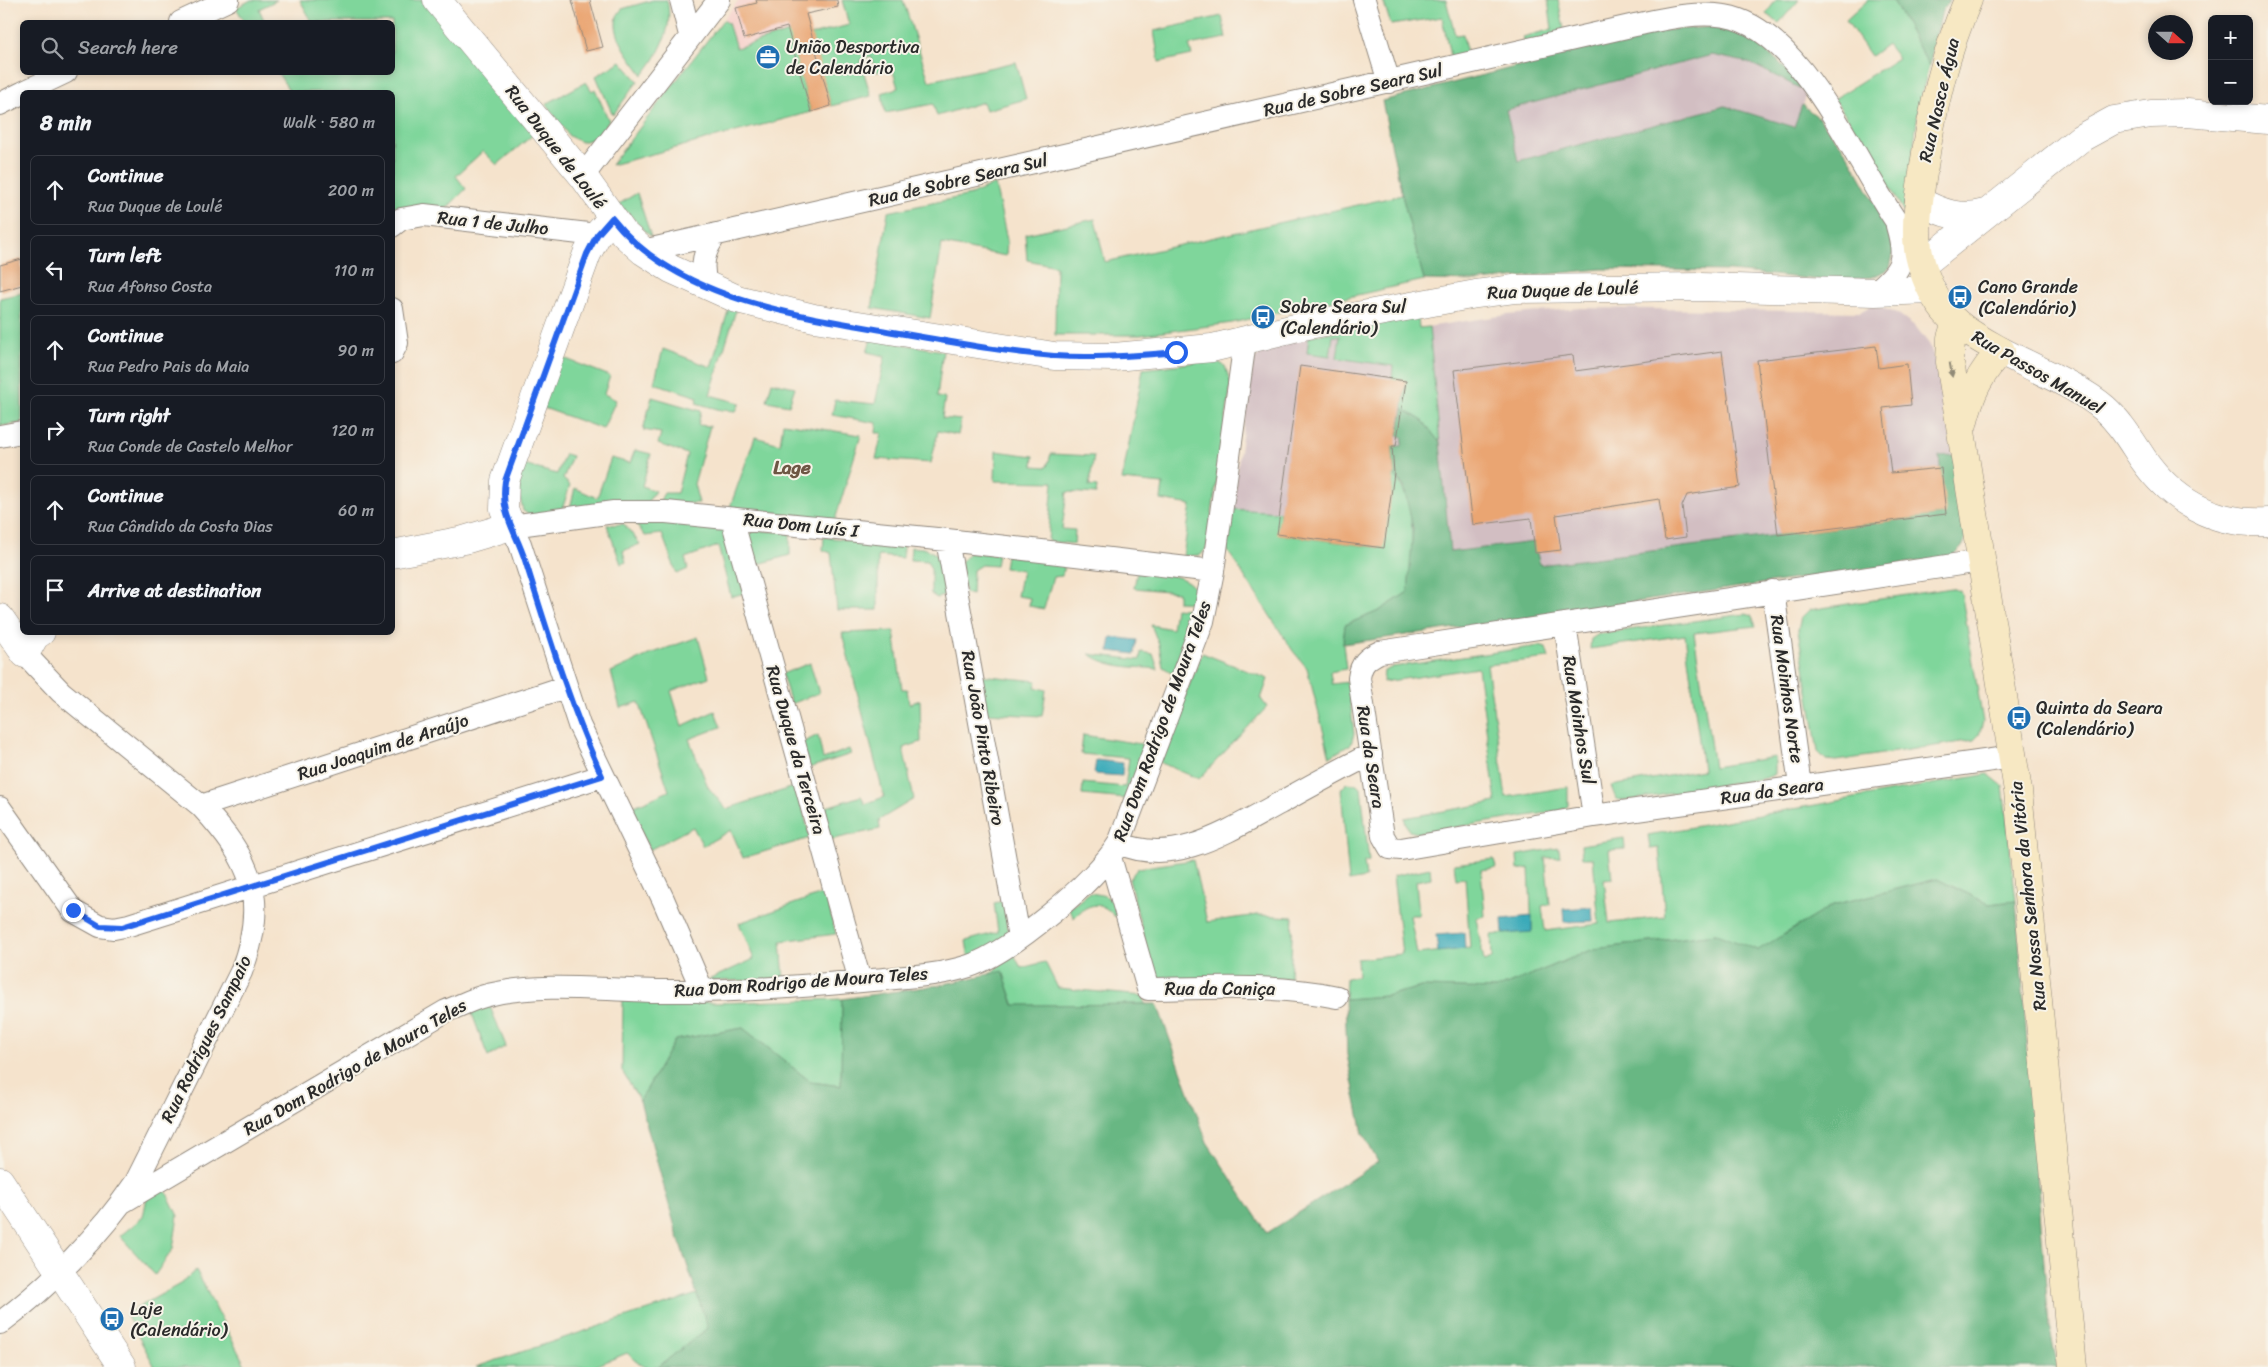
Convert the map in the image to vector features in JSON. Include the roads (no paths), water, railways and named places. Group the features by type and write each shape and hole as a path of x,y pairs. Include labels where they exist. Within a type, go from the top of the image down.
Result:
{"main road":[{"name":"Rua Nasce Água","path":"1919,202 1927,142 1940,78 1954,32 1968,0"},
{"name":"Rua Passos Manuel","path":"1919,202 1920,258 1938,302 1956,322 2001,351"},
{"name":"Rua Nossa Senhora da Vitória","path":"1956,322 1951,338 1950,362 1962,428 1980,561 2018,791 2073,1367"},
{"name":"Rua Nossa Senhora da Vitória","path":"1962,428 1976,382 2001,351"}],"street":[{"path":"186,20 228,0"},
{"name":"Rua Duque de Loulé","path":"437,0 583,176 604,227 624,234 642,251 671,269 706,286 746,301 814,318 1054,356 1114,357 1167,353 1245,341 1303,326 1476,294 1514,289 1701,287 1875,292 1932,290"},
{"path":"681,0 690,35"},
{"path":"583,176 690,35 719,0"},
{"path":"1364,0 1389,82"},
{"name":"Rua de Sobre Seara Sul","path":"642,251 1677,16 1726,16 1745,22 1762,32 1785,52 1804,74 1837,122 1895,220 1920,258"},
{"path":"30,90 60,75"},
{"path":"0,104 20,95"},
{"path":"1920,258 1985,213 2081,138 2114,120 2151,114 2187,113 2268,120"},
{"path":"1919,202 1955,216 1967,217 1985,213"},
{"name":"Rua 1 de Julho","path":"395,224 401,219 424,215 604,227"},
{"name":"Rua de Sobre Seara Sul","path":"1875,292 1892,278 1902,262 1901,242 1895,220"},
{"path":"604,227 587,254 505,481 504,509 520,544 565,688 579,725 602,776 647,864 703,992"},
{"path":"706,286 702,260 716,234"},
{"path":"395,326 398,343 395,348"},
{"name":"Rua Dom Rodrigo de Moura Teles","path":"121,1203 446,1011 487,995 526,990 556,989 703,992 942,973 970,966 1019,937 1086,883 1115,850 1203,621 1213,571 1245,341"},
{"name":"Rua Passos Manuel","path":"2001,351 2102,406 2120,424 2166,487 2179,499 2196,509 2228,521 2268,522"},
{"path":"0,436 20,432"},
{"name":"Rua Dom Luís I","path":"395,553 464,540 511,526 632,512 666,512 948,540 1213,571"},
{"name":"Rua Duque da Terceira","path":"732,519 860,981"},
{"name":"Rua João Pinto Ribeiro","path":"948,540 1019,937"},
{"name":"Rua da Seara","path":"1980,561 1380,652 1364,661 1359,678 1383,836 1390,848 1402,848 1594,816 2013,757"},
{"name":"Rua Moinhos Norte","path":"1774,591 1800,786"},
{"name":"Rua Rodrigues Sampaio","path":"0,618 26,654 61,692 201,806 232,844 252,886 255,908 253,933 241,972 203,1044 148,1160 121,1203 92,1238 60,1270 0,1323"},
{"name":"Rua Moinhos Sul","path":"1565,624 1594,816"},
{"path":"26,654 36,635"},
{"name":"Rua Joaquim de Araújo","path":"201,806 565,688"},
{"path":"1115,850 1174,850 1212,838 1371,754"},
{"path":"0,808 73,910 100,926 122,927 602,776"},
{"name":"Rua da Caniça","path":"1115,850 1117,881 1148,989 1261,987 1296,990 1337,997"},
{"path":"1117,881 1126,863 1144,850"},
{"path":"0,1181 122,1367"}],"water":[{"path":"1111,637 1137,640 1135,654 1109,651"},
{"path":"1096,760 1123,763 1122,776 1094,774"},
{"path":"1592,907 1593,921 1564,922 1563,909"},
{"path":"1532,916 1532,932 1503,934 1502,919"},
{"path":"1464,933 1465,949 1438,952 1436,935"}],"place":[{"name":"União Desportiva de Calendário","path":"768,57"},
{"name":"Cano Grande (Calendário)","path":"1960,297"},
{"name":"Sobre Seara Sul (Calendário)","path":"1263,317"},
{"name":"Quinta da Seara (Calendário)","path":"2019,718"},
{"name":"Laje (Calendário)","path":"112,1319"}],"district":[{"name":"Lage","path":"792,467"}]}
